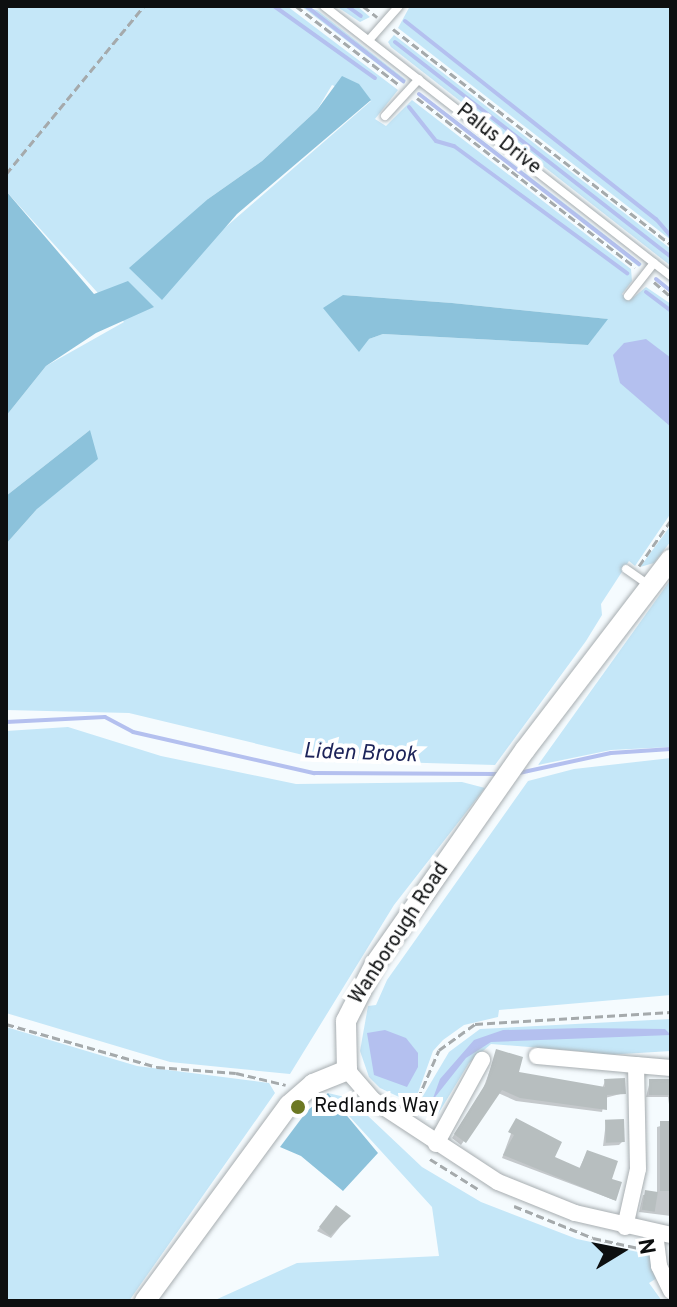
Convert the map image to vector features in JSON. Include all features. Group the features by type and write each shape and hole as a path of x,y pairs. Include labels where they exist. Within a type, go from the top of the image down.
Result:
{"street":[{"name":"Wanborough Road","path":"347,1070 346,1021 363,984 519,759 671,559"},
{"path":"537,1056 671,1068"},
{"path":"436,1144 482,1060"},
{"path":"625,1227 638,1169 636,1065"},
{"path":"145,1301 283,1112 313,1084 347,1070 363,1092 408,1125 436,1144 538,1200 625,1227 663,1234 659,1266 671,1291"}],"lane":[{"name":"Palus Drive","path":"324,6 671,276"},
{"path":"369,40 399,6"},
{"path":"385,116 419,79"},
{"path":"628,296 654,263"},
{"path":"630,571 651,586"}],"path":[{"path":"6,174 144,6"},
{"path":"296,6 671,297"},
{"path":"363,6 671,245"},
{"path":"630,571 671,520"},
{"path":"408,1125 439,1050 461,1030 510,1019 671,1012"},
{"path":"6,1024 157,1067 278,1082"}],"shaded area":[{"path":"6,6 287,6 398,90 375,119 386,126 412,100 631,269 632,281 622,294 629,301 646,287 671,304 671,513 635,566 629,561 601,604 602,615 586,641 495,765 324,760 129,713 6,710 6,544 37,509 90,430 6,496 6,416 46,366 124,322 6,191","holes":["332,85 371,101 205,245 208,199 262,161 317,110","343,295 452,303 607,319 588,345 383,334 369,339"]},
{"path":"301,6 317,10 406,80 404,84"},
{"path":"336,6 357,6 370,17 360,22"},
{"path":"410,6 671,6 671,240 398,28"},
{"path":"394,35 671,249 671,266 391,47 388,42"},
{"path":"342,76 359,84 371,100 237,214 162,300 129,268 208,199 262,161 317,110"},
{"path":"419,92 581,216 642,264 639,267"},
{"path":"6,191 94,294 128,281 154,307 96,333 46,366 6,416"},
{"path":"343,295 608,319 588,345 383,334 369,339 359,352 323,308"},
{"path":"646,339 671,358 671,427 620,383 613,355 624,343"},
{"path":"90,430 98,459 37,509 6,544 6,496"},
{"path":"671,525 671,541 654,563 640,567"},
{"path":"671,579 671,747 611,750 538,765"},
{"path":"68,727 161,756 296,784 462,782 485,788 394,905 290,1074 170,1062 6,1013 6,731"},
{"path":"671,758 671,995 499,1010 498,1017 464,1025 433,1051 414,1104 380,1088 369,1077 360,1051 368,1006 376,1005 387,980 528,781 574,769"},
{"path":"671,1019 671,1051 590,1056 590,1052 491,1044 469,1063 435,1119 417,1106 449,1052 480,1029"},
{"path":"6,1027 137,1066 269,1083 275,1093 129,1301 6,1301"},
{"path":"665,1029 671,1035 491,1042 466,1058 432,1101 440,1079 474,1040 503,1030"},
{"path":"385,1030 406,1038 418,1053 418,1067 407,1087 374,1075 367,1033"},
{"path":"328,1093 349,1098 422,1167 481,1202 577,1239 652,1255 657,1278 649,1283 662,1301 213,1301 297,1263 439,1256 432,1207"},
{"path":"328,1093 378,1153 343,1191 301,1156 280,1147 307,1111"}],"building":[{"path":"496,1049 523,1057 519,1072 605,1087 604,1079 625,1078 626,1094 607,1095 607,1110 520,1098 502,1090 466,1143 454,1134 486,1083"},
{"path":"649,1079 670,1079 670,1095 649,1095"},
{"path":"516,1118 562,1142 555,1157 580,1168 587,1150 618,1161 612,1179 622,1182 616,1201 503,1155 514,1135 508,1132"},
{"path":"624,1119 625,1142 606,1143 605,1120"},
{"path":"660,1121 671,1121 671,1191 660,1191"},
{"path":"645,1190 658,1192 655,1212 642,1210"},
{"path":"336,1205 351,1216 330,1236 319,1227"}],"waterway":[{"path":"274,6 375,78"},
{"path":"306,6 403,81"},
{"path":"347,6 361,16"},
{"path":"405,21 656,219 671,236"},
{"path":"395,42 671,257"},
{"path":"419,94 639,264"},
{"path":"409,107 436,141 454,146 627,273"},
{"path":"656,279 671,291"},
{"path":"646,292 671,311"},
{"name":"Liden Brook","path":"6,722 105,717 133,732 314,773 498,774"},
{"name":"Liden Brook","path":"519,773 611,753 671,749"}],"place":[{"name":"Redlands Way","path":"298,1107"}]}
